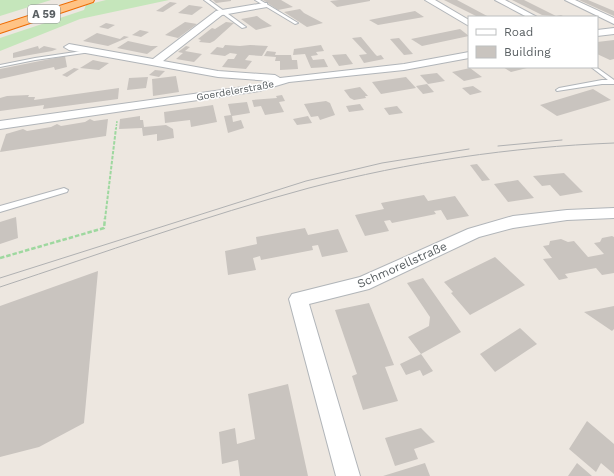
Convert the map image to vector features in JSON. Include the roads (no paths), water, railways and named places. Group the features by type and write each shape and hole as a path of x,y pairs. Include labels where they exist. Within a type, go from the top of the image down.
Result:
{"highway":[{"name":"A 59","path":"0,21 68,0"},
{"name":"A 59","path":"0,29 89,0"}],"street":[{"path":"429,0 468,22"},
{"path":"499,0 531,16"},
{"path":"569,0 614,21"},
{"path":"154,63 223,12 260,2"},
{"path":"598,33 614,31"},
{"path":"69,47 218,74 288,79"},
{"name":"Goerdelerstraße","path":"0,125 259,88 288,79 404,67 468,55"},
{"name":"Schmorellstraße","path":"348,476 298,299 363,284 474,233 513,222 567,215 614,213"}],"lane":[{"path":"206,0 244,27"},
{"path":"260,2 296,24"},
{"path":"0,66 35,58 89,51"},
{"path":"594,68 614,82"},
{"path":"560,90 602,82 614,82"},
{"path":"0,209 64,190"}],"tram line":[{"path":"498,146 562,140"},
{"path":"0,287 231,210 347,179 422,163 460,157 537,148 614,143"},
{"path":"0,278 306,181 382,163 469,149"}]}
